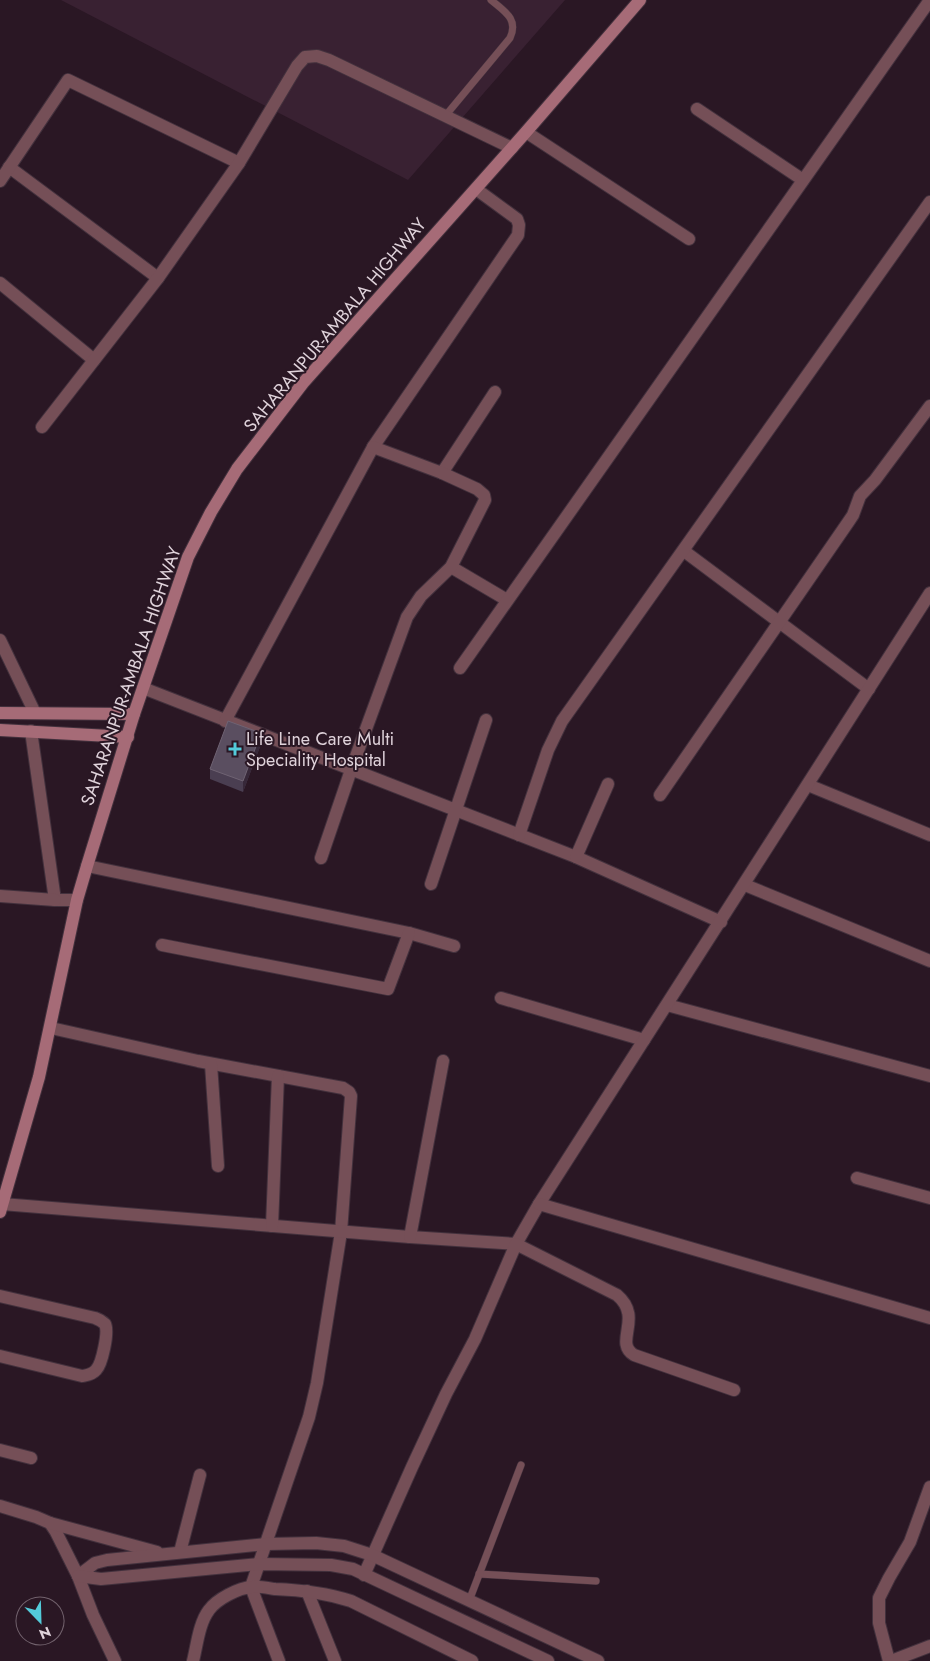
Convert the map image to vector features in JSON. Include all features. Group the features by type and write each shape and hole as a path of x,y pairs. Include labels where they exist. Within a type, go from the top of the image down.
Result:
{"main road":[{"name":"SAHARANPUR-AMBALA HIGHWAY","path":"1,1208 40,1077 77,900 87,866 134,714 188,557 211,512 237,469 303,384 640,0"},
{"path":"0,712 134,714"},
{"path":"0,730 128,737"}],"street":[{"path":"460,668 930,0"},
{"path":"42,428 158,278 239,162 304,57 317,56 329,60 512,148"},
{"path":"0,180 68,80 239,162"},
{"path":"697,109 803,180"},
{"path":"526,132 689,239"},
{"path":"10,167 158,278"},
{"path":"225,721 373,447 518,235 519,225 517,219 476,189"},
{"path":"518,834 548,750 562,721 930,202"},
{"path":"0,283 94,360"},
{"path":"442,473 495,392"},
{"path":"660,795 853,515 860,496 875,480 930,406"},
{"path":"321,858 407,617 421,596 451,567 484,500 484,495 477,489 442,473 373,447"},
{"path":"684,551 869,689"},
{"path":"451,567 507,600"},
{"path":"364,1575 446,1394 478,1331 516,1244 539,1204 745,885 930,593"},
{"path":"0,640 35,713"},
{"path":"143,688 576,856 721,922"},
{"path":"431,884 486,720"},
{"path":"31,731 55,900"},
{"path":"576,856 608,784"},
{"path":"808,785 930,835"},
{"path":"87,866 409,933 454,946"},
{"path":"745,885 930,961"},
{"path":"0,896 77,900"},
{"path":"162,945 388,989 409,933"},
{"path":"501,998 644,1040"},
{"path":"667,1005 930,1076"},
{"path":"50,1028 211,1064 343,1088 351,1096 341,1232 317,1383 309,1417 251,1587 279,1661"},
{"path":"410,1237 443,1060"},
{"path":"211,1064 218,1166"},
{"path":"272,1226 278,1076"},
{"path":"858,1178 930,1198"},
{"path":"539,1204 930,1318"},
{"path":"1,1208 516,1244 617,1295 623,1300 630,1318 626,1345 628,1352 634,1356 734,1390"},
{"path":"0,1296 101,1320 107,1332 100,1362 96,1370 90,1375 82,1376 0,1356"},
{"path":"0,1450 31,1458"},
{"path":"180,1552 200,1475"},
{"path":"930,1487 910,1542 879,1598 879,1623 890,1661 930,1646"},
{"path":"0,1506 50,1523 164,1554"},
{"path":"50,1523 78,1576 93,1615 115,1661"},
{"path":"78,1576 95,1563 107,1560 266,1544 316,1543 344,1546 372,1555 598,1661"},
{"path":"78,1576 92,1579 119,1578 259,1564 331,1565 353,1569 548,1661"},
{"path":"193,1661 203,1620 208,1610 226,1596 251,1587 308,1591 351,1601 472,1661"},
{"path":"308,1591 336,1661"}],"lane":[{"path":"446,116 510,38 513,31 513,23 509,16 491,0"},
{"path":"469,1601 521,1466"},
{"path":"479,1574 596,1581"}],"shaded area":[{"path":"61,0 565,0 408,180"}],"building":[{"path":"228,721 261,733 243,781 210,769"}],"place":[{"name":"Life Line Care Multi Speciality Hospital","path":"235,749"}]}
